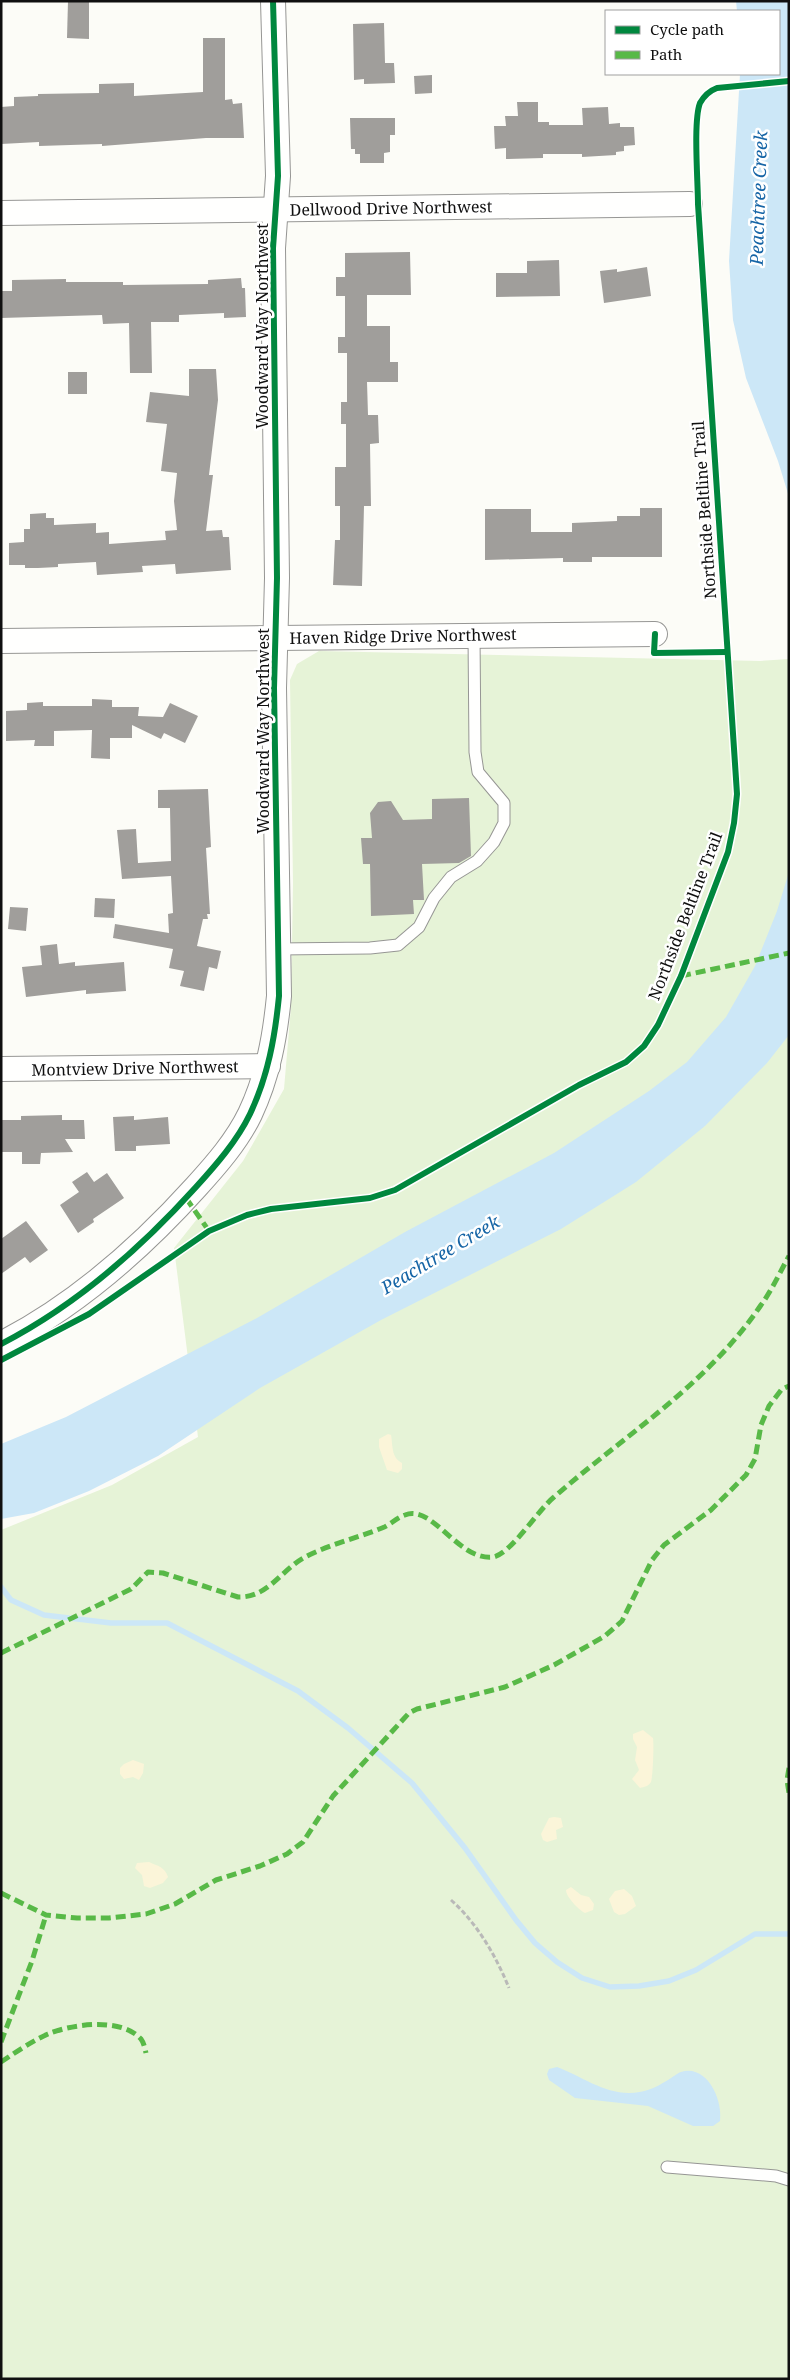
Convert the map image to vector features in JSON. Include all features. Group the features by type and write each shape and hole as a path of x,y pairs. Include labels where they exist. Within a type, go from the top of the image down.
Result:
{"street":[{"name":"Woodward Way Northwest","path":"1,1344 59,1308 112,1268 170,1216 222,1158 250,1114 268,1066 276,1034 279,996 274,688 277,558 273,248 278,176 273,1"},
{"name":"Dellwood Drive Northwest","path":"1,213 690,204"},
{"name":"Haven Ridge Drive Northwest","path":"1,641 655,634"},
{"name":"Montview Drive Northwest","path":"1,1070 268,1066"}],"lane":[{"path":"278,949 370,948 398,945 419,927 434,898 451,877 477,862 494,842 504,823 504,803 478,772 475,752 474,635"},
{"path":"667,2167 776,2176 789,2180"}],"path":[{"path":"451,1900 475,1927 492,1952 509,1988"}],"green space":[{"path":"319,651 760,661 789,659 789,2379 1,2379 1,1530 112,1485 198,1437 174,1248 243,1161 284,1089 291,1007 293,883 290,680 297,664"}],"sand":[{"path":"388,1434 391,1435 394,1454 398,1461 402,1463 402,1469 398,1473 387,1470 379,1447 379,1439"},
{"path":"643,1730 653,1738 653,1767 651,1782 640,1788 632,1779 639,1770 635,1760 637,1747 633,1734"},
{"path":"133,1760 144,1764 143,1773 139,1780 133,1777 124,1779 120,1774 120,1768"},
{"path":"549,1818 561,1818 563,1827 556,1830 557,1839 547,1842 543,1840 541,1834"},
{"path":"149,1862 163,1869 168,1877 163,1883 150,1888 144,1886 142,1875 135,1868 137,1863"},
{"path":"571,1887 581,1895 589,1897 594,1904 593,1910 585,1913 570,1900 566,1890"},
{"path":"624,1889 632,1896 636,1906 625,1914 619,1915 614,1912 609,1899 615,1891"}],"water":[{"name":"Peachtree Creek","path":"736,1 789,1 789,497 778,461 746,378 733,320 729,261 740,75 780,75 780,10 737,10"},
{"name":"Peachtree Creek","path":"789,872 789,1035 767,1063 705,1126 636,1182 561,1229 381,1320 260,1388 158,1456 89,1491 34,1513 1,1519 1,1444 66,1417 257,1318 405,1232 554,1153 649,1091 687,1062 726,1017 755,966 777,911"},
{"path":"557,2067 601,2087 629,2093 654,2088 681,2072 690,2071 698,2073 706,2078 716,2094 719,2103 720,2121 713,2126 693,2126 648,2106 575,2098 549,2080 547,2074 549,2069"}],"building":[{"path":"68,1 89,1 89,39 67,38"},
{"path":"384,23 385,63 394,63 395,83 364,84 364,79 354,80 353,24"},
{"path":"203,38 225,38 225,100 232,99 233,104 242,103 244,138 206,138 102,146 102,144 39,146 39,142 1,144 1,107 14,106 14,97 38,96 38,94 99,93 99,84 134,83 134,96 203,92"},
{"path":"432,75 432,93 415,94 414,76"},
{"path":"517,102 538,102 538,122 549,122 549,125 583,125 582,108 608,107 609,124 620,123 620,127 634,127 635,145 624,146 624,151 616,152 616,155 582,157 582,154 543,154 543,158 506,159 506,148 495,149 494,126 506,126 505,116 518,116"},
{"path":"350,118 395,118 395,135 390,135 390,152 384,153 384,163 360,163 360,154 355,154 355,149 351,149"},
{"path":"410,252 411,295 367,295 367,326 390,326 390,362 398,362 398,382 367,382 368,415 378,415 379,443 370,444 371,506 364,506 362,586 333,585 335,540 340,540 340,506 335,506 335,467 346,467 346,424 341,424 341,402 347,402 347,353 338,353 338,337 345,337 345,296 336,296 336,277 345,277 345,253"},
{"path":"559,260 560,296 496,297 496,273 527,273 527,261"},
{"path":"647,267 651,296 604,303 600,271 617,269 617,272"},
{"path":"241,278 242,288 245,288 246,317 224,318 224,313 179,315 179,322 151,322 152,373 130,373 129,323 103,324 102,315 1,318 1,291 12,291 12,280 66,279 66,282 123,282 123,285 208,284 208,280"},
{"path":"189,369 216,369 218,400 209,475 213,475 206,531 222,530 223,537 229,537 231,570 176,574 175,564 142,566 143,572 97,575 96,562 58,564 58,567 38,568 25,568 25,565 9,565 9,543 24,542 24,529 30,529 30,514 46,513 46,518 54,518 54,525 96,523 96,533 109,532 109,544 166,540 165,531 177,530 174,501 177,473 161,471 167,424 146,422 150,392 189,396"},
{"path":"68,372 87,372 87,394 68,394"},
{"path":"640,508 662,508 662,557 592,557 592,562 563,562 563,558 485,560 485,509 531,509 531,532 572,532 572,523 617,521 617,516 640,516"},
{"path":"92,699 112,700 112,707 139,707 138,716 163,717 170,703 198,716 185,743 164,733 161,739 132,725 132,738 110,738 110,759 91,758 92,730 54,731 54,746 34,746 35,740 6,741 6,711 27,710 27,703 43,702 43,706 92,706"},
{"path":"208,789 211,847 206,848 210,914 207,914 208,919 203,919 197,946 221,951 217,969 209,967 204,991 180,986 184,971 169,968 173,949 113,938 115,924 169,933 168,914 173,913 171,876 122,879 117,830 136,829 138,863 171,861 170,808 158,808 158,790"},
{"path":"469,798 471,856 459,863 422,864 424,900 413,900 414,914 371,916 370,864 363,864 361,838 372,838 370,813 378,802 391,801 403,820 432,819 432,799"},
{"path":"95,898 115,899 114,918 94,917"},
{"path":"10,907 28,908 26,931 8,929"},
{"path":"57,944 59,964 75,962 75,966 124,962 126,991 86,994 86,990 26,997 22,967 42,965 40,946"},
{"path":"62,1115 62,1120 84,1120 85,1139 65,1139 73,1152 41,1153 40,1164 22,1164 22,1152 1,1152 1,1120 21,1120 21,1116"},
{"path":"134,1116 134,1120 168,1117 170,1144 136,1146 136,1151 115,1151 113,1117"},
{"path":"87,1172 94,1182 107,1173 124,1198 93,1219 94,1222 78,1233 60,1205 79,1192 72,1182"},
{"path":"26,1221 48,1250 30,1263 25,1257 1,1274 1,1239"}],"waterway":[{"path":"1,1587 11,1600 44,1615 111,1623 167,1623 298,1691 348,1728 412,1783 465,1848 516,1920 535,1943 557,1962 582,1978 610,1987 639,1986 669,1981 696,1970 755,1934 789,1934"}],"marked path":[{"path":"681,976 789,953"},
{"path":"186,1198 209,1231"},
{"path":"1,1653 131,1589 148,1572 163,1573 238,1597 249,1596 267,1588 298,1561 307,1556 382,1528 405,1515 415,1514 426,1517 468,1551 480,1556 493,1557 500,1554 516,1540 554,1497 664,1408 716,1360 740,1334 761,1305 789,1256"},
{"path":"1,1893 46,1915 77,1918 109,1918 146,1914 175,1904 216,1880 260,1866 287,1854 303,1842 333,1796 409,1713 417,1709 505,1687 554,1665 605,1636 622,1621 652,1560 664,1545 711,1510 746,1475 755,1459 761,1425 769,1406 782,1389 789,1386"},
{"path":"789,1768 787,1780 789,1793"},
{"path":"1,2042 32,1961 46,1915"},
{"path":"1,2062 48,2034 70,2027 96,2024 109,2025 132,2032 141,2039 146,2053"}],"cycle path":[{"path":"1,1344 55,1312 106,1274 153,1232 204,1179 245,1124 262,1085 273,1041 279,996 274,688 277,578 273,248 278,176 273,1"},
{"name":"Northside Beltline Trail","path":"1,1360 89,1314 209,1231 247,1215 271,1209 370,1198 395,1190 579,1085 626,1062 644,1046 658,1025 681,976 728,852 737,794 698,204 696,137 698,112 703,98 717,88 789,81"},
{"path":"655,634 654,653 727,652"}]}
